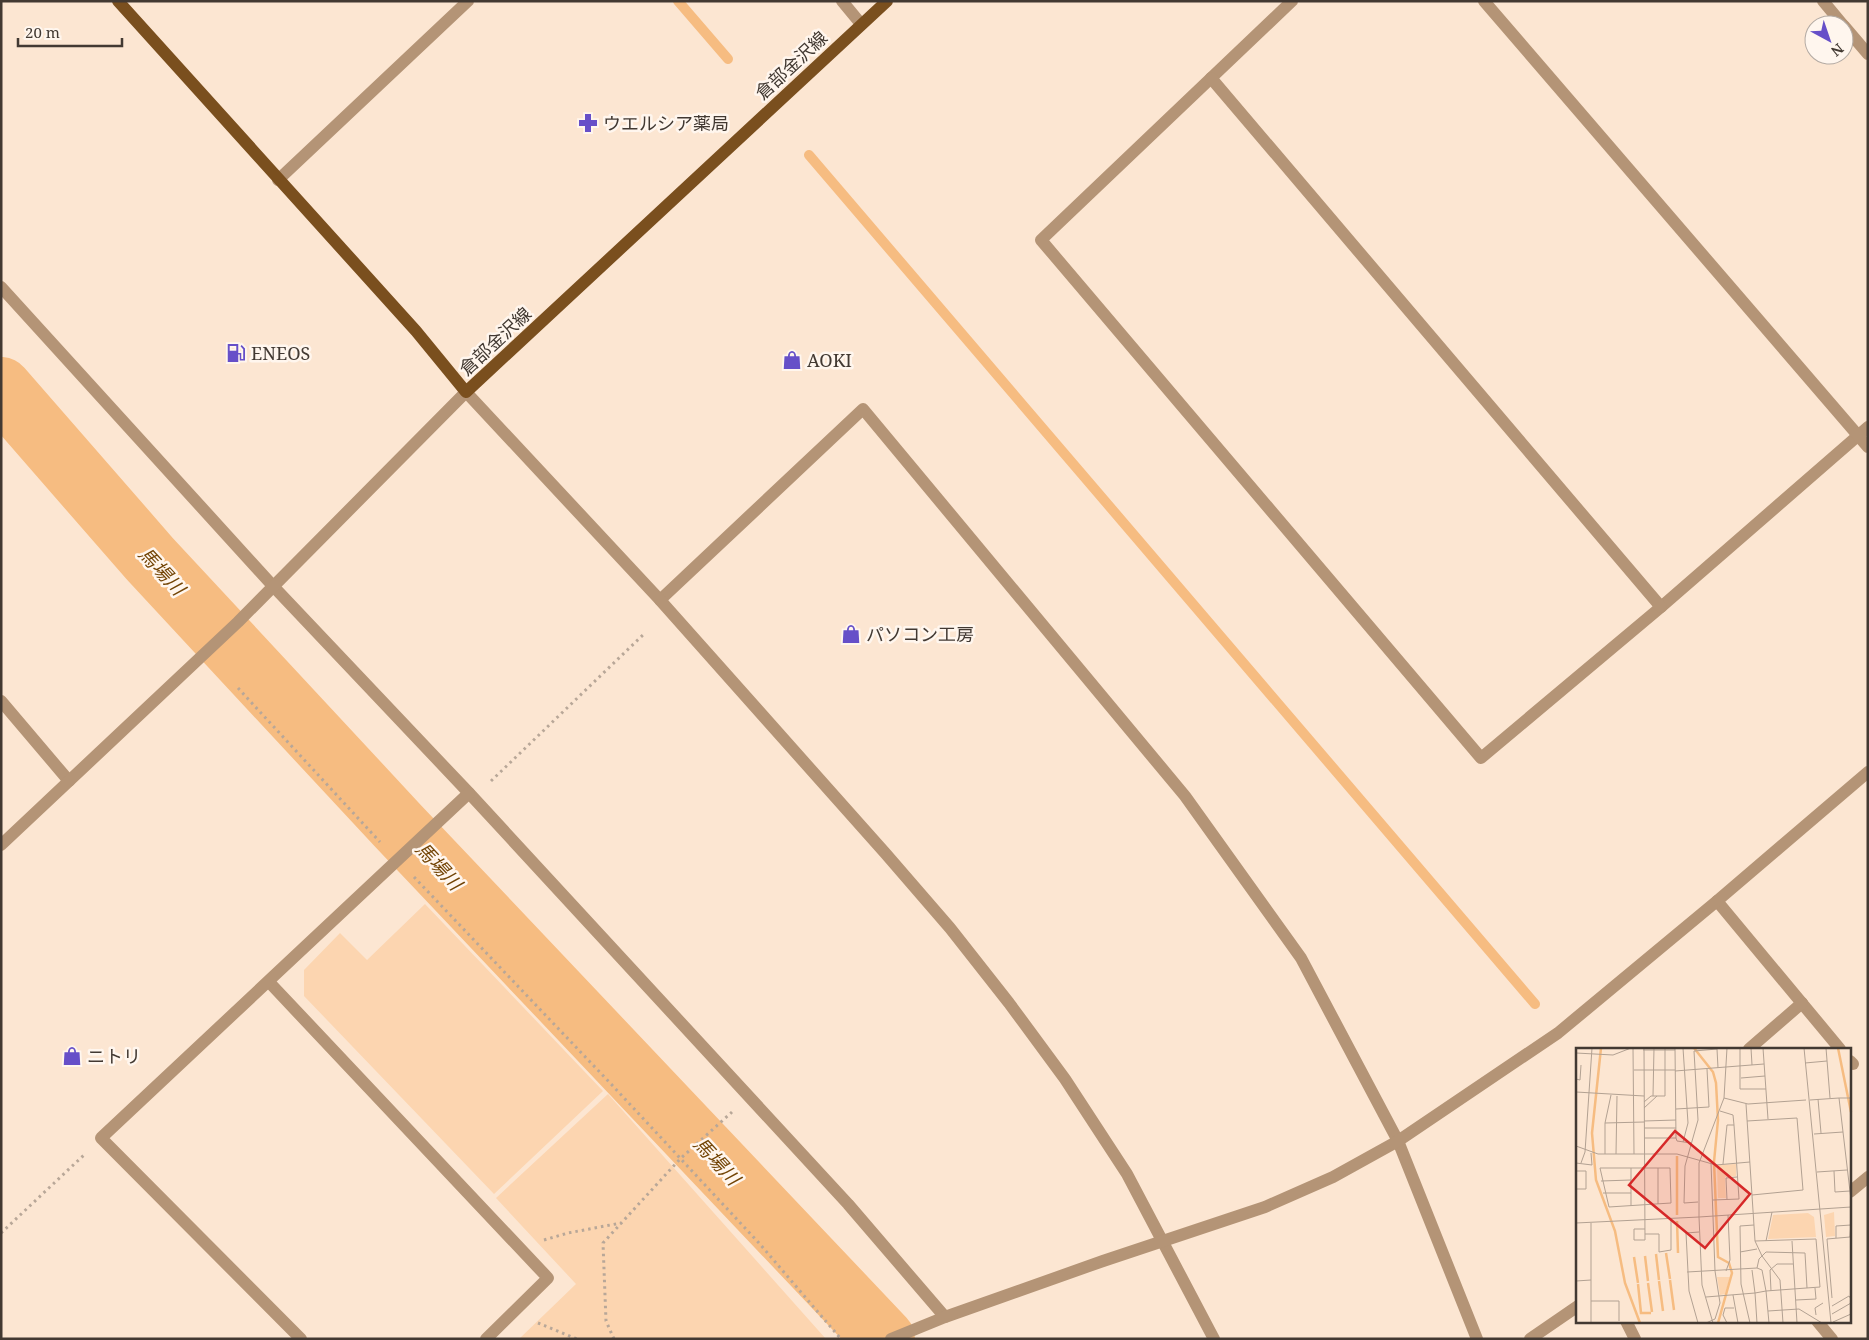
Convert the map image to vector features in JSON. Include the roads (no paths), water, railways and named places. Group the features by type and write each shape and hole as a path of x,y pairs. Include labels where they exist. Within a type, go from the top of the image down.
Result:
{"main road":[{"name":"倉部金沢線","path":"118,1 416,331 466,392 887,1"}],"street":[{"path":"278,180 468,1"},
{"path":"842,1 861,24"},
{"path":"1292,1 1041,240 1481,758 1661,607 1863,431"},
{"path":"1484,1 1863,431 1868,447"},
{"path":"1823,1 1835,15"},
{"path":"1854,37 1868,54"},
{"path":"1211,78 1661,607"},
{"path":"1,287 273,586 471,796 848,1204 945,1316"},
{"path":"1,845 238,622 466,392 660,600 886,854 962,943 1065,1080 1127,1174 1214,1339"},
{"path":"660,600 863,409 1185,796 1301,958 1398,1141 1477,1339"},
{"path":"1,701 69,781"},
{"path":"891,1339 945,1316 1265,1206 1333,1176 1398,1141 1558,1033 1868,772"},
{"path":"301,1339 101,1138 446,816 471,796"},
{"path":"1717,901 1839,1048"},
{"path":"269,982 548,1278 486,1339"},
{"path":"1750,1048 1802,1003"},
{"path":"1852,1190 1868,1177"},
{"path":"1530,1339 1576,1307"},
{"path":"1626,1322 1635,1339"},
{"path":"1818,1322 1832,1339"}],"waterway":[{"path":"678,1 728,59"},
{"path":"809,155 1535,1004"},
{"name":"馬場川","path":"1,388 150,559 399,827 884,1339"}],"place":[{"name":"ウエルシア薬局","path":"588,123"},
{"name":"ENEOS","path":"236,353"},
{"name":"AOKI","path":"792,360"},
{"name":"パソコン工房","path":"851,634"},
{"name":"ニトリ","path":"72,1056"}]}
